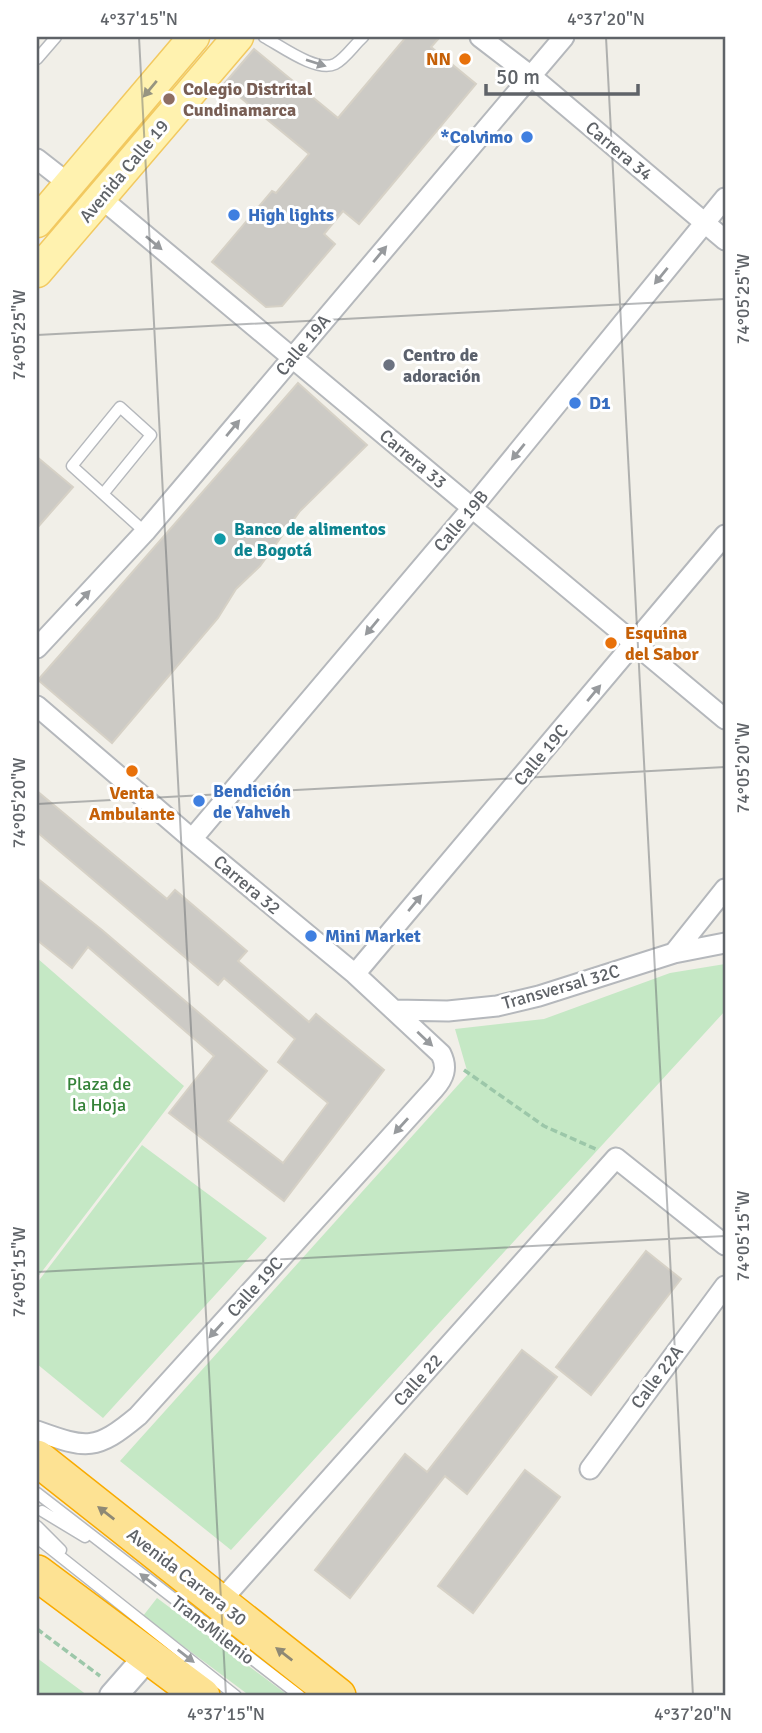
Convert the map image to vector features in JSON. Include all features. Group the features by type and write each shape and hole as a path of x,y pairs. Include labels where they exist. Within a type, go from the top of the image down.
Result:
{"highway":[{"name":"Avenida Carrera 30","path":"37,1458 338,1696"},
{"path":"37,1573 202,1696"}],"main road":[{"name":"Avenida Calle 19","path":"37,222 194,37"},
{"name":"Avenida Calle 19","path":"37,272 238,37"}],"street":[{"name":"Carrera 34","path":"480,37 531,76 725,240"},
{"name":"Calle 19A","path":"37,648 145,532 564,37"},
{"path":"37,159 69,184"},
{"name":"Carrera 33","path":"102,199 725,719"},
{"name":"Calle 19B","path":"192,839 472,508 724,201"},
{"name":"Calle 19C","path":"355,974 725,535"},
{"name":"Carrera 32","path":"37,706 355,974 394,1010 443,1064"},
{"path":"674,953 725,889"},
{"name":"Transversal 32C","path":"394,1010 447,1011 497,1006 539,996 674,953 725,943"},
{"name":"Calle 19C","path":"37,1431 71,1443 94,1445 114,1435 138,1416 435,1089 443,1064"},
{"path":"616,1158 725,1245"},
{"name":"Calle 22","path":"219,1603 616,1158"},
{"name":"Calle 22A","path":"590,1469 725,1286"},
{"path":"116,1693 148,1656"}],"lane":[{"path":"37,59 56,37"},
{"path":"271,38 315,65 326,67 337,64 363,37"},
{"path":"103,494 151,436 120,407 72,466 145,532"},
{"name":"TransMilenio","path":"37,1493 300,1696"},
{"name":"TransMilenio","path":"42,1511 127,1563"},
{"name":"TransMilenio","path":"37,1526 103,1590"},
{"name":"TransMilenio","path":"37,1538 236,1696"}],"path":[{"path":"443,1064 544,1126 616,1158"},
{"path":"37,1629 116,1693"}],"green space":[{"name":"Plaza de la Hoja","path":"37,958 184,1086 37,1278"},
{"path":"725,964 725,1011 231,1550 120,1461 468,1074 455,1029 544,1019 670,973"},
{"path":"142,1145 267,1238 103,1418 37,1364 37,1283"},
{"path":"157,1598 289,1696 250,1696 143,1616"},
{"path":"37,1658 87,1695 37,1696"}],"building":[{"path":"406,37 440,37 431,47 476,84 359,224 343,211 324,234 335,244 282,306 266,307 212,262 272,191 276,193 309,154 224,84 254,49 338,118"},
{"name":"Banco de alimentos de Bogotá","path":"298,383 367,445 300,511 260,566 236,589 218,618 112,743 38,680"},
{"path":"37,457 73,487 37,528"},
{"path":"37,791 167,899 175,890 247,951 238,961 309,1022 316,1014 384,1070 284,1201 169,1113 214,1056 88,947 72,968 37,940 37,878 267,1071 228,1121 283,1163 328,1103 278,1062 295,1039 224,978 218,985 37,832"},
{"path":"646,1251 681,1279 591,1395 556,1367"},
{"path":"522,1350 557,1377 467,1494 445,1476 350,1598 315,1570 405,1454 427,1472"},
{"path":"525,1470 560,1497 473,1613 438,1586"}],"place":[{"name":"NN","path":"465,59"},
{"name":"Colegio Distrital Cundinamarca","path":"169,99"},
{"name":"*Colvimo","path":"527,137"},
{"name":"High lights","path":"234,215"},
{"name":"Centro de adoración","path":"389,365"},
{"name":"D1","path":"575,403"},
{"name":"Banco de alimentos de Bogotá","path":"220,539"},
{"name":"Esquina del Sabor","path":"611,643"},
{"name":"Venta Ambulante","path":"132,771"},
{"name":"Bendición de Yahveh","path":"199,801"},
{"name":"Mini Market","path":"311,936"}]}
